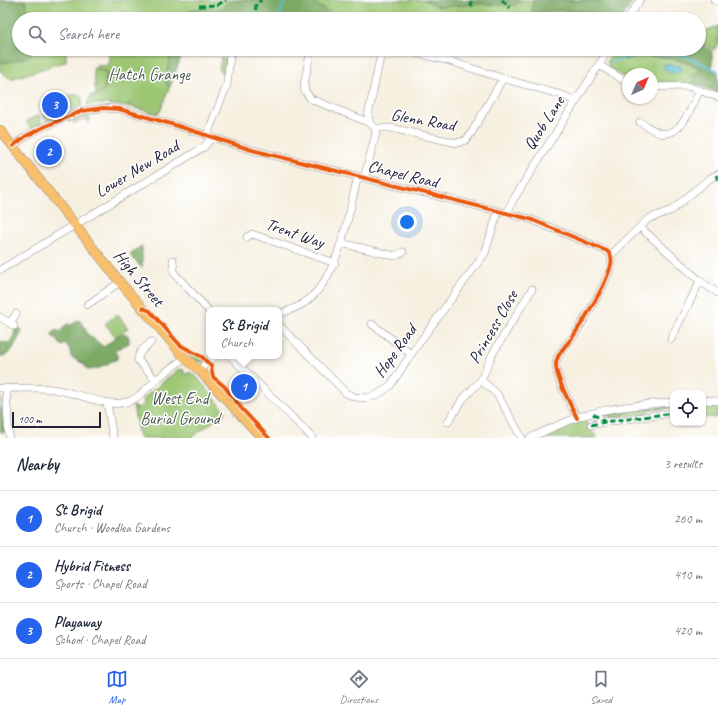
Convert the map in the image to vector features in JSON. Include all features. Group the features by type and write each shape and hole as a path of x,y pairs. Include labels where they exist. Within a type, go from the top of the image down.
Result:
{"main road":[{"name":"High Street","path":"0,130 120,282 185,358 199,370 262,438"}],"street":[{"path":"632,12 640,0"},
{"path":"714,0 718,2"},
{"path":"209,136 227,85 230,56"},
{"path":"282,313 299,306 310,298 325,281 335,263 361,177 376,134 368,116 380,58 382,56"},
{"path":"429,56 565,96 576,102"},
{"name":"Quob Lane","path":"507,214 512,200 605,56"},
{"name":"Glenn Road","path":"309,59 304,85 305,91 311,99 373,125 457,143 466,140 472,132 503,78"},
{"path":"599,65 622,79"},
{"path":"658,87 687,86 718,97"},
{"path":"640,122 660,133 674,132 683,124 700,90"},
{"name":"Chapel Road","path":"13,146 26,136 52,123 86,110 103,108 119,110 252,150 530,219 602,248 608,251 611,255"},
{"name":"Lower New Road","path":"0,270 204,147 209,136"},
{"path":"576,418 557,372 555,362 584,320 598,294 612,264 611,255 648,219 672,210 709,179 717,176"},
{"name":"Hope Road","path":"282,328 346,392 354,397 372,397 386,390 485,253 498,212"},
{"path":"640,228 700,281 718,293"},
{"name":"Trent Way","path":"247,237 252,234 335,263"},
{"path":"341,243 396,259 403,252"},
{"path":"173,260 174,273 206,308"},
{"path":"671,339 700,281"},
{"path":"87,305 120,282"},
{"name":"Princess Close","path":"448,422 463,399 481,380 492,354 532,290"},
{"path":"0,317 12,324 16,314"},
{"path":"372,324 411,354"},
{"path":"151,342 137,357 156,380"},
{"path":"9,438 3,388 64,390 107,403 129,401 141,394 171,367 185,358"},
{"path":"199,370 212,359"},
{"path":"233,359 304,425 312,438"},
{"name":"Princess Close","path":"481,380 497,394 522,438"},
{"path":"706,400 718,401"},
{"path":"530,438 576,418 621,408 670,402"},
{"path":"107,403 113,438"},
{"path":"591,425 670,413"},
{"path":"594,414 605,422"}],"green space":[{"name":"Hatch Grange","path":"0,0 633,0 625,12 12,12 12,56 66,56 66,62 11,79 0,71"},
{"path":"0,0 25,0 29,12 12,12 12,56 28,56 15,61 0,63"},
{"path":"231,0 311,0 330,12 189,12 204,8 220,9"},
{"path":"425,0 522,0 511,6 478,4 438,7"},
{"path":"533,0 633,0 625,12 582,12 560,10 532,12"},
{"path":"718,26 718,44 714,50 706,45 706,30"},
{"path":"706,47 712,51 712,71 718,73 718,93 696,84 693,75 702,69 689,63 651,56 706,56"},
{"name":"Hatch Grange","path":"110,56 181,56 158,114 131,107 131,104 129,103 129,107 108,104 87,105 90,96 100,94 105,86 108,72 96,68 96,66 109,65"},
{"path":"171,56 181,56 170,87 166,85"},
{"path":"610,56 627,56 631,58 638,56 657,56 678,60 702,69 694,75 696,84 694,85 658,84 658,68 622,68 622,76 608,67 609,65 607,61"},
{"path":"622,56 637,56 624,60"},
{"path":"221,58 226,60 226,75 224,76 219,70"},
{"path":"93,68 107,72 104,89 101,93 96,95"},
{"path":"79,94 82,98 82,106 71,111 68,96"},
{"path":"57,109 59,116 46,122 43,115"},
{"path":"86,113 91,118 88,123 86,118 73,124 76,118"},
{"path":"39,115 42,124 31,129 26,121"},
{"path":"141,246 142,247 142,268 130,255"},
{"path":"117,314 128,328 116,337 105,324"},
{"path":"79,320 85,327 86,333 104,347 115,338 123,334 127,334 129,337 129,343 115,350 118,356 116,360 109,362 108,365 103,365 100,368 90,370 87,369 84,364 71,357 70,350 67,345 65,344 62,346 51,335 56,330 60,332 67,324 71,325"},
{"path":"17,328 22,330 22,332 12,350 5,356 0,356 0,341 9,343 14,335 15,329"},
{"path":"185,350 201,357 206,361 197,361 189,356"},
{"name":"West End Burial Ground","path":"177,370 184,370 183,373 188,374 189,372 195,375 226,412 191,438 139,438 133,405 136,408 139,408 144,404 143,399"},
{"path":"0,397 5,432 0,432"},
{"path":"670,406 670,408 648,410 647,414 629,416 628,413 625,413 626,417 623,418 621,414 618,415 620,417 611,420 610,415 601,417 601,415"},
{"path":"706,406 718,407 718,415 713,419 712,417 706,418"},
{"path":"584,419 597,438 537,438"}],"water":[{"path":"663,64 681,66 681,71 672,73 665,69"}],"waterway":[{"path":"280,12 285,0"},
{"path":"611,62 633,56"},
{"path":"684,56 718,71"}],"marked path":[{"path":"199,6 217,5 226,0"},
{"path":"256,12 256,5 261,0"},
{"path":"471,7 472,0"},
{"path":"502,0 510,8"},
{"path":"716,175 718,180"},
{"path":"593,414 605,422 670,413"},
{"path":"591,425 605,422"}],"cycle path":[{"path":"13,146 26,136 82,111 103,108 119,109 252,150 530,219 607,251 611,256 611,263 597,298 583,322 562,350 556,361 558,376 577,418"},
{"path":"143,308 150,311 180,345 202,357 211,366 213,377 224,386 242,409 269,438"}],"place":[{"name":"Playaway","path":"55,105"},
{"name":"Hybrid Fitness","path":"49,152"},
{"name":"St Brigid","path":"244,387"}]}
